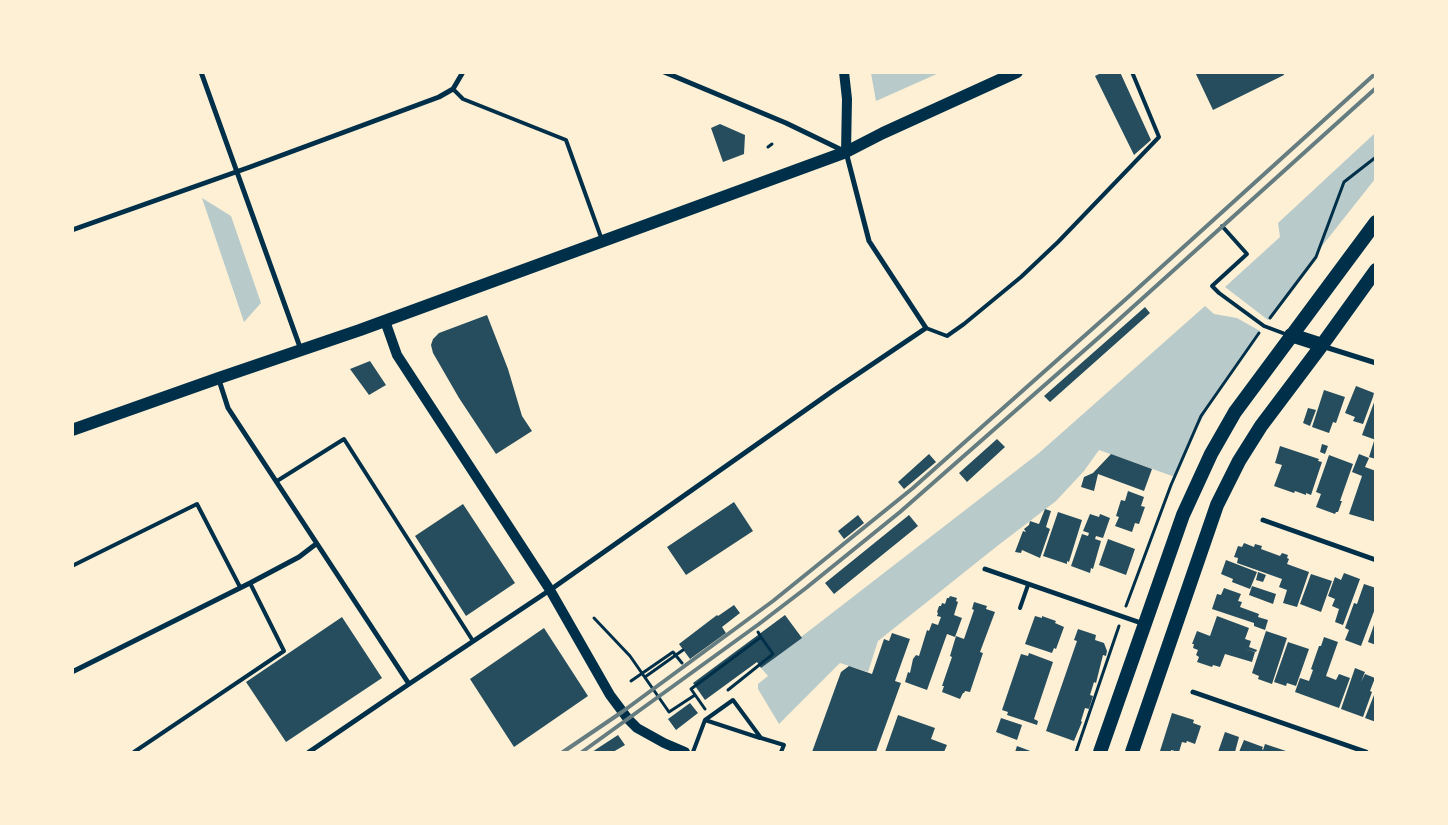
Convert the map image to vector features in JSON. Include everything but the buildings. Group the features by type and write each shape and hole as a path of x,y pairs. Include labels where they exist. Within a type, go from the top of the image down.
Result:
{"highway":[{"path":"1100,752 1183,515 1211,454 1235,412 1290,335 1376,222"},
{"path":"1132,752 1218,505 1239,462 1261,426 1376,270"},
{"path":"1290,335 1322,345"}],"main road":[{"path":"844,72 847,98 846,152"},
{"path":"72,430 385,321 846,152 1016,72"},
{"path":"385,321 397,355 550,590 610,695 628,719 650,736 685,752"}],"street":[{"path":"201,72 301,350"},
{"path":"72,230 237,172 439,97 453,89 463,72"},
{"path":"309,752 550,590 818,401 926,328 869,241 846,152 786,123 664,72"},
{"path":"1322,345 1376,363"},
{"path":"219,378 228,408 409,684"},
{"path":"1263,520 1376,560"},
{"path":"72,672 250,583 299,557 316,544"},
{"path":"985,569 1145,624"},
{"path":"1193,692 1366,752"}],"lane":[{"path":"926,328 946,336 964,324 1021,277 1058,242 1159,137 1132,72"},
{"path":"453,89 463,100 566,140 603,242"},
{"path":"1222,226 1247,254 1212,286 1264,326 1290,335"},
{"path":"277,481 344,439 473,641"},
{"path":"72,566 197,504 240,587"},
{"path":"134,752 284,651 250,583"},
{"path":"1020,608 1028,585"},
{"path":"693,752 705,720 733,700 761,738"},
{"path":"705,720 784,745 781,752"}],"path":[{"path":"768,147 772,144"},
{"path":"1129,597 1170,485 1201,416 1264,326 1316,257 1344,182 1376,157"},
{"path":"594,618 630,656 669,712 695,695"},
{"path":"726,691 773,654 758,632"},
{"path":"1076,752 1117,633"},
{"path":"706,710 691,688 761,637"},
{"path":"645,676 683,650"},
{"path":"631,681 673,652 682,663"}],"shaded area":[{"path":"871,72 939,73 876,101"},
{"path":"1375,133 1375,179 1318,251 1306,271 1268,320 1225,287 1280,237 1278,223"},
{"path":"202,198 231,216 261,303 244,322"},
{"path":"1205,306 1214,314 1237,318 1260,331 1210,405 1189,441 1175,477 1099,450 1084,471 1056,501 878,641 868,672 840,663 779,724 758,689 758,684 768,676 761,668 1039,453"}],"railway":[{"path":"563,752 622,712 773,601 913,488 1376,73"},
{"path":"582,752 759,624 900,512 1104,333 1376,88"}]}
